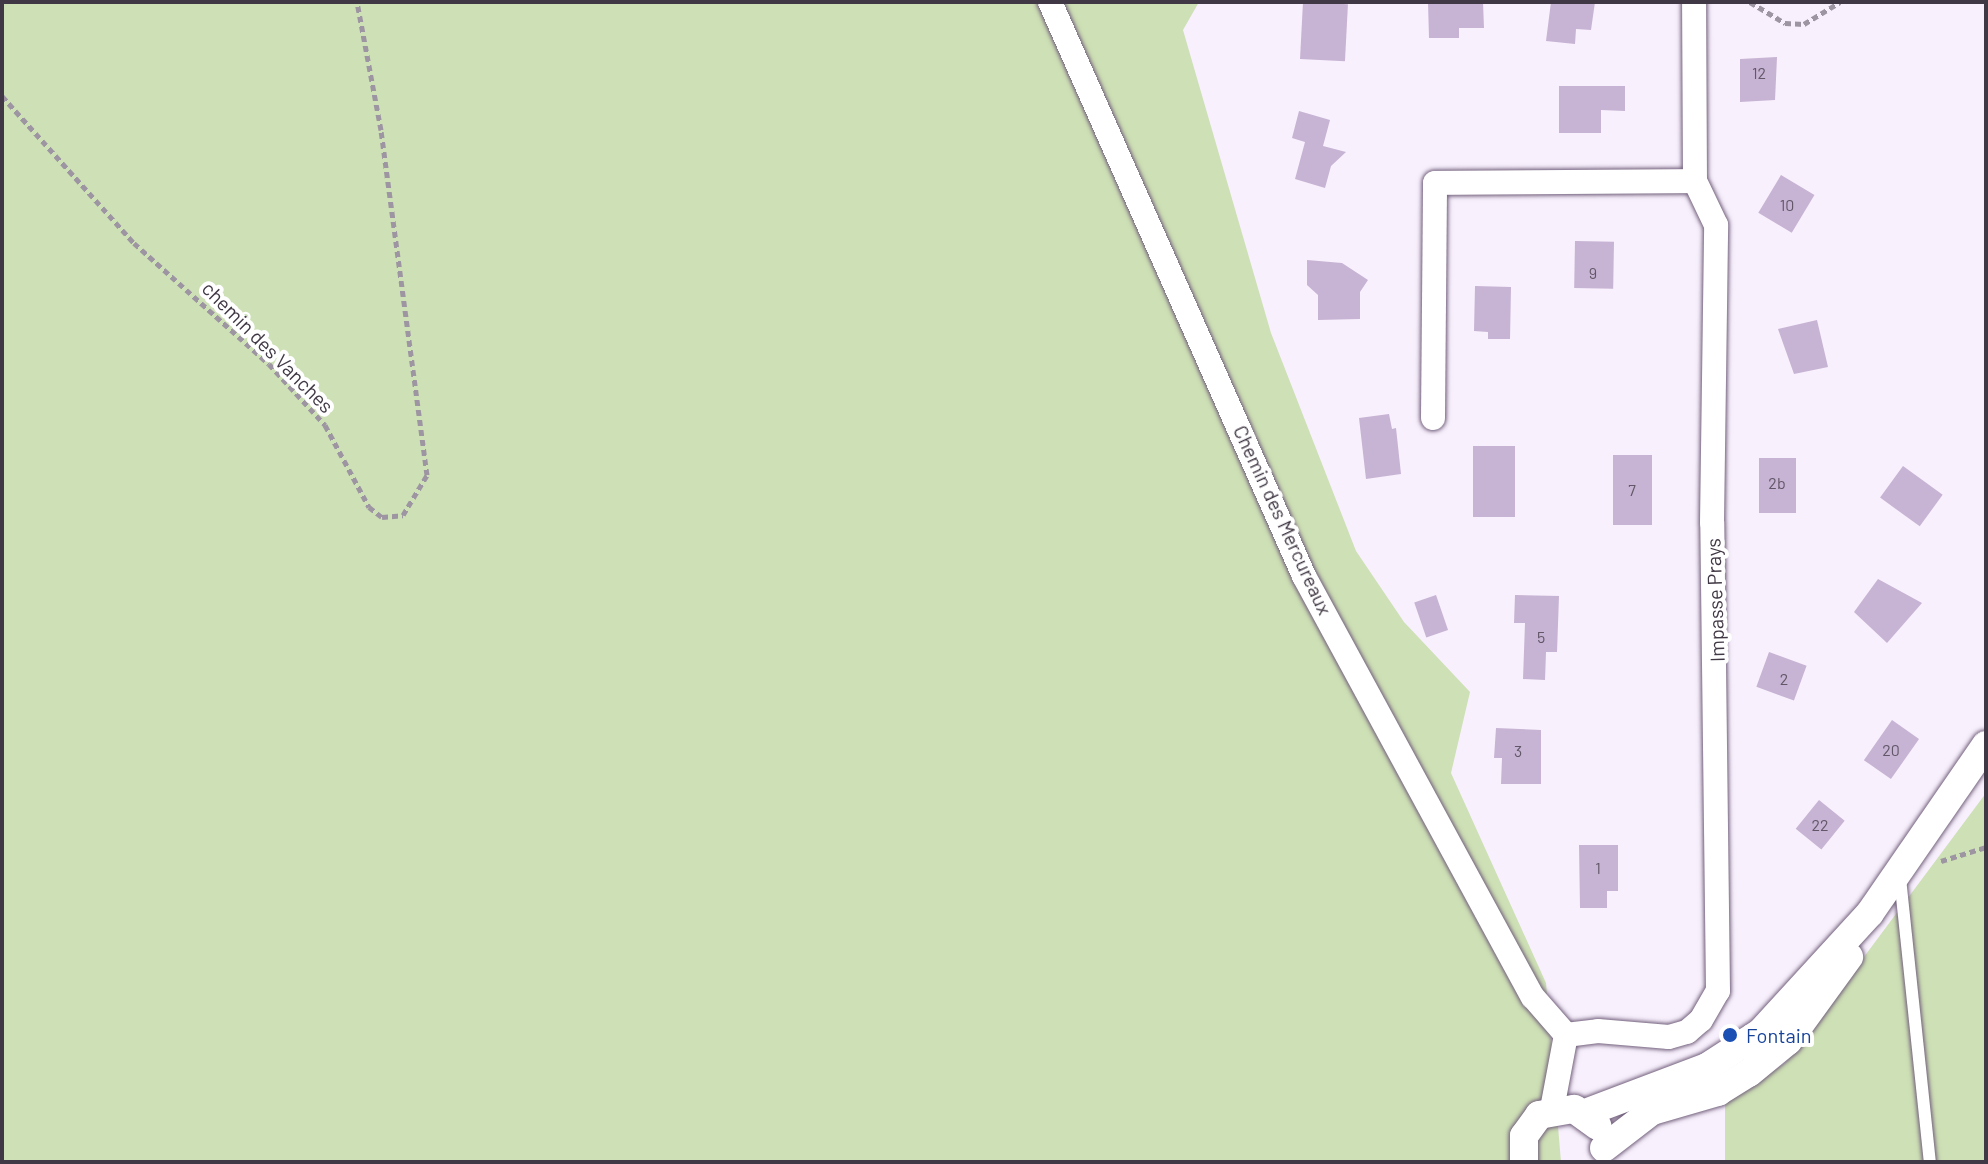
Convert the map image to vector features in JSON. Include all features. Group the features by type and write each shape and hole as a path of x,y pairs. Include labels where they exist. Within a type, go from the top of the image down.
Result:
{"street":[{"name":"Chemin des Mercureaux","path":"1050,2 1304,576 1527,986 1566,1035"},
{"name":"Impasse Prays","path":"1566,1035 1598,1031 1669,1037 1701,1020 1718,991 1712,523 1716,225 1695,181 1694,2"},
{"path":"1433,418 1435,183 1695,181"},
{"path":"1524,1162 1524,1136 1530,1124 1552,1109 1585,1113 1707,1067 1761,1032 1870,913 1986,745"},
{"path":"1603,1155 1652,1111 1718,1092 1788,1041 1853,951 1870,913"},
{"path":"1552,1109 1566,1035"},
{"path":"1585,1113 1602,1134 1603,1155"}],"lane":[{"path":"1899,875 1930,1162"}],"path":[{"name":"chemin des Vanches","path":"2,96 134,243 246,342 325,425 369,507 382,517 403,515 427,475 381,130 357,2"},
{"path":"1750,2 1785,23 1804,24 1840,2"}],"green space":[{"path":"2,2 1199,2 1183,30 1271,333 1356,551 1404,622 1470,692 1451,773 1546,983 1561,1162 2,1162"},
{"path":"1986,793 1986,1162 1725,1162 1725,1102 1785,1063"}],"building":[{"path":"1303,2 1348,4 1345,61 1300,59"},
{"path":"1428,2 1483,2 1484,28 1459,28 1459,38 1429,38"},
{"path":"1551,2 1595,2 1591,30 1576,29 1575,44 1546,41"},
{"path":"1777,57 1775,100 1740,102 1740,59"},
{"path":"1559,86 1625,86 1625,111 1601,110 1601,133 1559,133"},
{"path":"1299,111 1330,120 1323,146 1346,152 1331,166 1325,188 1295,179 1305,142 1292,138"},
{"path":"1781,175 1814,195 1792,233 1758,213"},
{"path":"1575,241 1614,242 1613,289 1574,288"},
{"path":"1307,260 1342,263 1368,280 1360,292 1360,319 1318,320 1318,295 1307,285"},
{"path":"1475,286 1511,287 1510,339 1488,339 1488,332 1474,331"},
{"path":"1817,320 1828,367 1794,374 1778,329"},
{"path":"1389,414 1392,429 1396,428 1401,474 1366,479 1359,418"},
{"path":"1473,446 1515,446 1515,517 1473,517"},
{"path":"1613,455 1652,455 1652,525 1613,525"},
{"path":"1759,458 1796,458 1796,513 1759,513"},
{"path":"1903,466 1943,495 1920,526 1880,498"},
{"path":"1878,579 1922,603 1887,643 1854,612"},
{"path":"1436,595 1448,630 1426,637 1414,602"},
{"path":"1515,595 1559,596 1557,652 1546,652 1545,680 1523,679 1525,623 1514,623"},
{"path":"1769,652 1807,666 1794,700 1756,687"},
{"path":"1892,720 1919,739 1891,779 1864,760"},
{"path":"1496,728 1541,730 1541,784 1501,784 1502,758 1494,758"},
{"path":"1819,800 1845,821 1821,850 1796,829"},
{"path":"1579,845 1618,845 1618,891 1607,891 1607,908 1580,908"}],"place":[{"name":"Fontain","path":"1730,1035"}]}
